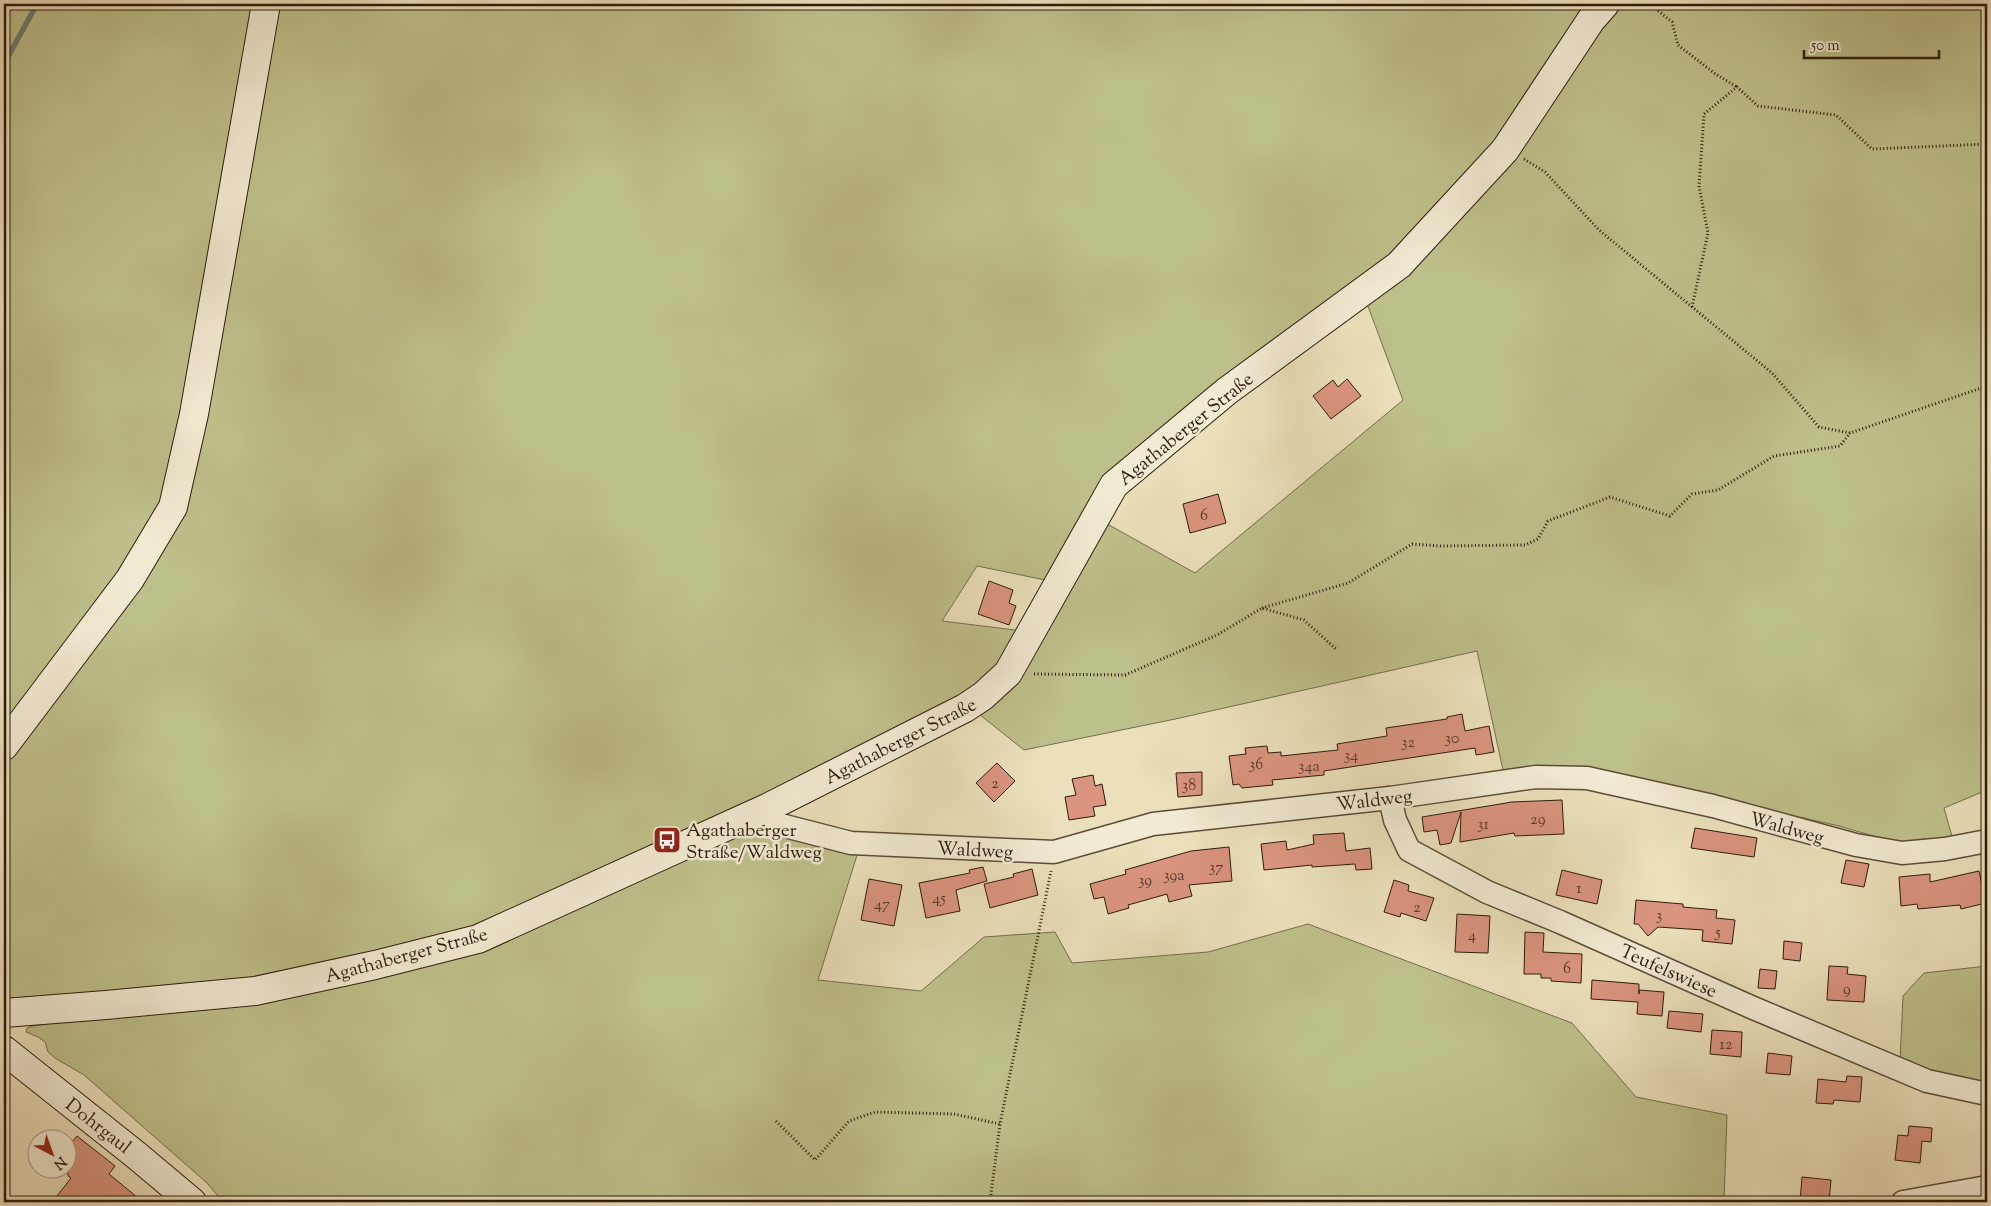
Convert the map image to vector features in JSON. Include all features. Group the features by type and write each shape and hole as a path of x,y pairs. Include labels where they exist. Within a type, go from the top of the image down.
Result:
{"street":[{"path":"4,746 130,579 173,507 194,414 266,4"},
{"name":"Agathaberger Straße","path":"4,1013 255,991 375,965 478,939 767,808 965,708 983,696 1008,673 1114,484 1227,391 1399,265 1505,150 1591,20 1605,4"},
{"name":"Waldweg","path":"767,808 777,824 851,843 1054,852 1153,824 1390,798 1536,777 1587,778 1713,806 1856,846 1902,853 1944,849 1987,841"},
{"name":"Teufelswiese","path":"1390,798 1395,820 1409,850 1487,892 1586,933 1760,1011 1928,1081 1987,1094"},
{"name":"Dohrgaul","path":"4,1050 192,1202"},
{"path":"1903,1202 1987,1187"}],"path":[{"path":"1650,4 1672,22 1678,45 1714,73 1737,87 1758,106 1836,115 1872,149 1987,144"},
{"path":"1692,307 1708,233 1699,186 1704,114 1737,87"},
{"path":"1505,150 1514,152 1544,172 1600,230 1772,373 1819,427 1850,433 1987,386"},
{"path":"1008,673 1125,675 1217,635 1262,608 1348,583 1412,544 1440,546 1525,545 1538,540 1548,521 1610,497 1670,516 1692,494 1718,490 1774,456 1840,446 1850,433"},
{"path":"1262,608 1304,620 1337,650"},
{"path":"990,1202 1000,1124 1054,852"},
{"path":"776,1121 815,1160 849,1121 875,1112 954,1114 1000,1124"}],"green space":[{"path":"4,4 257,4 186,400 160,511 107,596 4,730"},
{"path":"279,4 1987,4 1987,790 1944,808 1953,840 1901,844 1839,826 1606,773 1503,770 1477,651 1180,718 1024,750 974,710 1102,521 1195,573 1403,400 1360,285 1108,479 1050,581 977,566 942,621 1023,631 1003,666 957,705 478,930 256,983 4,1002 4,762 147,577"},
{"path":"777,833 858,852 818,980 921,991 984,937 1055,932 1072,963 1208,952 1308,924 1572,1023 1636,1097 1727,1115 1724,1202 223,1202 207,1183 84,1075 55,1058 48,1052 45,1042 26,1032 27,1028 33,1026 376,974 739,835"},
{"path":"1987,966 1987,1087 1900,1062 1903,996 1924,973"}],"building":[{"path":"1347,379 1361,396 1331,419 1313,396 1333,380 1338,387"},
{"path":"1218,494 1226,523 1190,533 1183,504"},
{"path":"989,581 1013,590 1009,603 1016,606 1009,625 978,614"},
{"path":"1462,714 1465,731 1489,726 1494,752 1476,755 1475,748 1324,771 1324,775 1272,780 1273,785 1242,788 1239,784 1233,785 1229,756 1246,754 1245,748 1267,746 1268,753 1281,752 1281,756 1338,750 1337,744 1387,736 1386,728 1447,719 1447,717"},
{"path":"997,763 1015,781 994,802 976,783"},
{"path":"1202,772 1202,795 1178,797 1176,773"},
{"path":"1093,775 1095,786 1102,784 1106,805 1093,807 1095,816 1069,820 1065,797 1076,795 1072,779"},
{"path":"1562,800 1564,834 1515,836 1514,833 1460,842 1461,812 1451,843 1440,845 1437,830 1424,832 1422,817 1512,802"},
{"path":"1695,828 1757,838 1754,857 1691,848"},
{"path":"1344,833 1346,851 1370,848 1372,869 1356,870 1355,864 1312,867 1312,865 1264,870 1261,844 1286,841 1287,850 1314,844 1313,835"},
{"path":"1229,847 1232,881 1189,885 1192,896 1169,902 1167,894 1128,905 1129,908 1108,914 1104,897 1094,899 1090,884 1126,874 1125,870 1191,851"},
{"path":"1846,860 1869,864 1864,887 1841,883"},
{"path":"983,867 987,881 956,890 960,911 926,918 919,883 970,873 969,870"},
{"path":"1032,869 1038,895 990,908 984,884 1014,877 1013,874"},
{"path":"1562,870 1602,880 1597,904 1556,895"},
{"path":"1979,871 1986,903 1961,909 1960,905 1918,909 1917,904 1901,906 1899,877 1930,874 1930,882"},
{"path":"869,879 902,885 894,926 861,920"},
{"path":"1394,880 1409,885 1408,891 1434,898 1426,921 1401,913 1400,917 1384,912"},
{"path":"1636,900 1683,904 1683,907 1717,910 1716,918 1735,920 1732,944 1702,941 1703,930 1658,927 1648,936 1638,924 1634,924"},
{"path":"1457,914 1490,916 1488,953 1455,952"},
{"path":"1525,932 1544,933 1543,952 1582,954 1581,983 1551,981 1551,978 1541,978 1541,974 1524,974"},
{"path":"1784,941 1802,943 1800,961 1783,959"},
{"path":"1829,966 1848,967 1847,974 1866,976 1864,1002 1827,1000"},
{"path":"1760,969 1777,971 1775,989 1758,988"},
{"path":"1592,980 1639,984 1639,990 1664,992 1662,1016 1637,1014 1638,1002 1591,999"},
{"path":"1669,1011 1703,1014 1701,1032 1667,1028"},
{"path":"1712,1030 1742,1032 1741,1057 1710,1054"},
{"path":"1768,1053 1792,1056 1790,1075 1766,1073"},
{"path":"1847,1076 1862,1077 1860,1102 1834,1100 1833,1104 1816,1103 1818,1079 1846,1082"},
{"path":"1909,1126 1932,1128 1931,1142 1922,1141 1920,1163 1895,1160 1898,1135 1908,1136"},
{"path":"78,1137 115,1166 109,1174 143,1202 66,1202 57,1196 71,1178 78,1178"},
{"path":"1802,1177 1831,1180 1829,1202 1800,1202"}],"waterway":[{"path":"4,64 37,4"}],"place":[{"name":"Agathaberger Straße/Waldweg","path":"667,840"}]}
